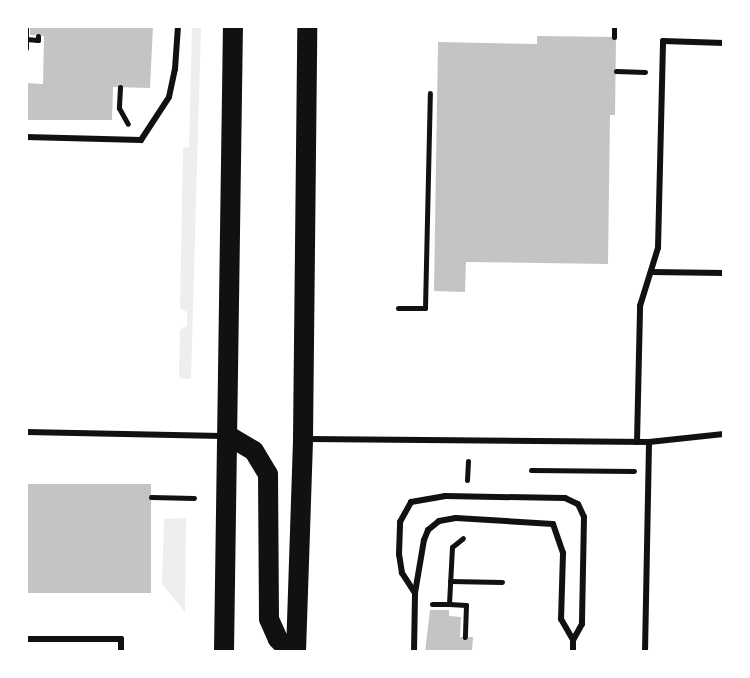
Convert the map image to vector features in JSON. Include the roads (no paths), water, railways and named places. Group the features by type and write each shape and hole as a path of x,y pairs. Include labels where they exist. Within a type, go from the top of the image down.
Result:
{"main road":[{"path":"224,652 233,26"},
{"path":"296,652 303,439 307,26"},
{"path":"229,436 254,451 268,474 269,619 278,639 290,652"}],"lane":[{"path":"26,137 141,140 169,97 175,69 178,26"},
{"path":"637,442 640,306 658,248 663,41 724,43"},
{"path":"651,272 724,273"},
{"path":"26,432 229,436"},
{"path":"303,439 353,437 649,442 724,434"},
{"path":"645,652 649,442"},
{"path":"415,593 402,573 399,554 400,522 411,502 445,496 565,498 578,504 584,517 582,624 573,640 573,652"},
{"path":"414,652 415,593 424,540 428,530 439,521 456,518 553,524 563,553 561,619 573,640"},
{"path":"26,639 121,639 121,652"}]}
